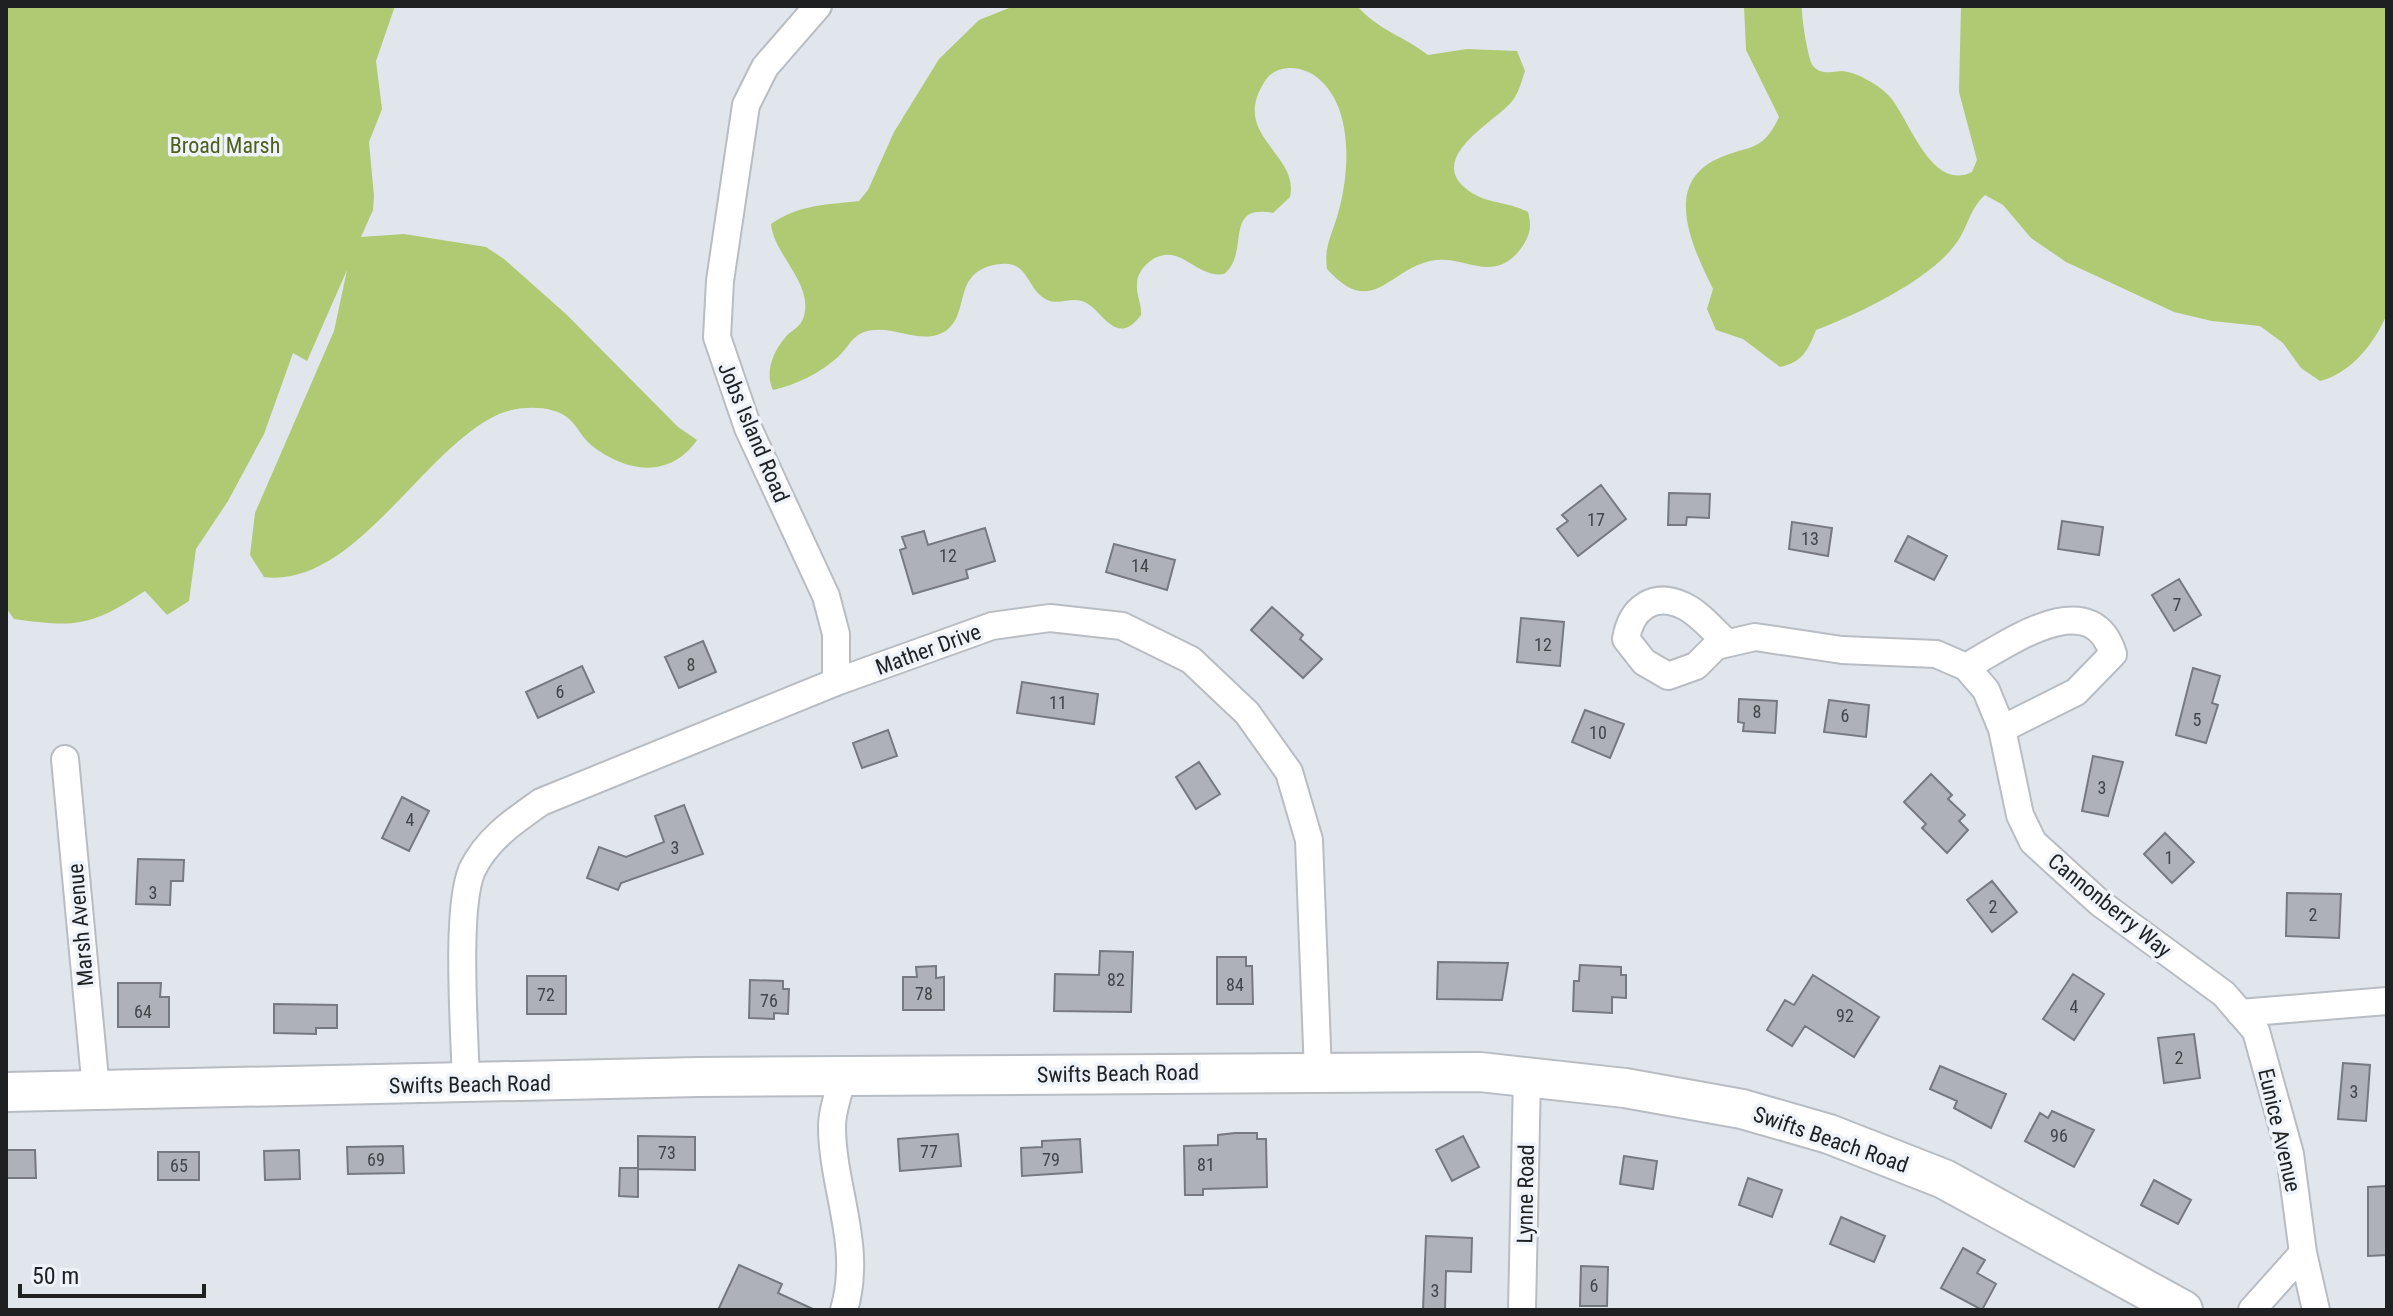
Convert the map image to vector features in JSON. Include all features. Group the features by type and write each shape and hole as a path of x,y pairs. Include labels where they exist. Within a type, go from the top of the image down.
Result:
{"street":[{"name":"Jobs Island Road","path":"818,6 765,67 746,105 720,281 717,337 748,428 826,596 836,634 836,682"},
{"name":"Mather Drive","path":"466,1084 465,914 472,871 499,832 541,802 836,682 992,626 1050,618 1122,626 1191,660 1247,713 1289,772 1309,840 1318,1072"},
{"path":"1727,643 1755,637 1842,650 1936,654 1966,667 2050,624 2077,619 2097,625 2107,636 2113,654 2076,692 2002,729"},
{"name":"Cannonberry Way","path":"1966,667 1986,690 2002,729 2020,815 2033,842 2100,903 2224,994 2240,1013"},
{"name":"Marsh Avenue","path":"65,759 96,1090"},
{"path":"2240,1013 2387,1001"},
{"name":"Eunice Avenue","path":"2240,1013 2256,1031 2290,1154 2303,1253 2316,1310"},
{"name":"Swifts Beach Road","path":"6,1092 843,1077 1480,1072 1625,1088 1742,1109 1829,1134 1944,1179 2183,1310"},
{"path":"843,1077 832,1125 848,1225 851,1288 844,1310"},
{"name":"Lynne Road","path":"1522,1310 1527,1077"},
{"path":"2252,1310 2303,1253"}],"green space":[{"name":"Broad Marsh","path":"6,6 395,6 376,61 382,109 369,142 373,210 361,237 404,234 486,247 567,315 678,427 697,440 674,461 647,468 633,466 619,462 591,445 561,413 533,408 505,412 469,433 386,514 328,561 297,575 264,577 250,555 255,513 334,331 347,270 307,361 293,353 264,434 228,501 196,549 189,601 167,615 145,591 97,618 83,622 14,619 6,608"},
{"path":"1014,6 1357,6 1375,22 1428,55 1467,49 1517,51 1525,71 1515,97 1468,141 1454,166 1457,178 1469,191 1528,212 1530,226 1527,238 1511,259 1500,265 1489,267 1455,261 1430,261 1368,291 1356,290 1343,283 1327,269 1326,261 1345,182 1344,125 1330,92 1319,79 1302,70 1283,69 1265,81 1256,100 1255,116 1260,130 1285,168 1290,182 1290,197 1273,213 1257,212 1248,215 1242,222 1236,254 1224,274 1204,271 1178,257 1160,256 1142,269 1137,281 1141,315 1132,325 1116,328 1082,301 1056,302 1041,296 1016,266 1001,264 985,268 968,282 959,313 947,330 927,336 885,330 864,332 823,368 799,382 773,390 770,370 773,357 784,339 803,320 805,304 803,292 779,247 771,224 803,209 859,201 868,190 894,132 939,59 979,20"},
{"path":"1744,6 1802,6 1805,37 1813,66 1823,72 1853,74 1881,88 1898,108 1933,163 1945,172 1958,175 1972,172 1977,160 1959,92 1961,6 2387,6 2387,314 2382,325 2352,364 2320,381 2301,368 2283,343 2260,326 2212,321 2174,312 2066,262 2031,238 2003,205 1985,195 1957,242 1930,270 1872,305 1816,330 1804,354 1780,367 1743,339 1716,330 1707,309 1713,289 1691,238 1687,219 1686,201 1690,185 1700,170 1728,154 1760,143 1779,117 1746,50"}],"building":[{"path":"1601,485 1626,519 1578,556 1557,529 1568,521 1562,515"},
{"path":"1669,493 1710,494 1709,518 1687,517 1686,525 1668,525"},
{"path":"2062,521 2103,527 2099,555 2058,549"},
{"path":"1792,522 1832,528 1828,556 1789,549"},
{"path":"985,528 995,561 966,570 968,578 913,594 900,550 906,548 902,537 924,531 928,545"},
{"path":"1908,536 1947,556 1934,580 1895,561"},
{"path":"1114,544 1175,560 1167,590 1106,572"},
{"path":"2179,579 2201,615 2174,631 2152,595"},
{"path":"1272,607 1303,635 1300,639 1322,659 1303,678 1251,630"},
{"path":"1521,618 1564,622 1560,666 1517,662"},
{"path":"703,641 716,672 679,688 665,657"},
{"path":"582,666 594,692 538,718 526,692"},
{"path":"2193,668 2220,676 2212,703 2218,705 2206,743 2176,735"},
{"path":"1022,682 1098,694 1094,724 1017,713"},
{"path":"1739,699 1777,701 1775,733 1743,731 1744,723 1738,722"},
{"path":"1829,700 1869,705 1866,737 1824,732"},
{"path":"1585,710 1624,724 1610,758 1572,742"},
{"path":"888,730 897,756 862,768 853,743"},
{"path":"2093,756 2123,762 2108,816 2082,811"},
{"path":"1199,762 1220,794 1196,809 1176,777"},
{"path":"1931,774 1952,795 1948,799 1965,815 1959,821 1968,830 1947,853 1922,828 1926,824 1904,802"},
{"path":"402,797 429,811 409,851 382,838"},
{"path":"684,805 703,854 621,883 618,890 587,878 599,847 626,857 664,842 655,816"},
{"path":"2165,833 2194,862 2172,883 2144,854"},
{"path":"138,859 184,860 183,881 171,881 170,905 136,904"},
{"path":"1992,881 2017,912 1992,932 1967,900"},
{"path":"2287,893 2341,894 2339,938 2286,936"},
{"path":"1100,951 1133,952 1131,1012 1054,1011 1055,974 1099,975"},
{"path":"1217,957 1246,957 1246,966 1252,966 1253,1004 1217,1004"},
{"path":"1438,962 1508,963 1502,1000 1437,999"},
{"path":"1580,965 1621,967 1621,975 1626,975 1626,998 1612,997 1612,1013 1573,1011 1574,981 1579,981"},
{"path":"936,966 936,978 944,977 944,1010 903,1010 903,977 917,977 916,967"},
{"path":"2073,974 2104,994 2074,1040 2043,1019"},
{"path":"1813,975 1879,1017 1854,1057 1805,1026 1792,1046 1767,1030 1785,1000 1794,1005"},
{"path":"527,976 566,976 566,1014 527,1014"},
{"path":"750,980 783,981 783,989 789,989 788,1014 774,1013 774,1019 749,1018"},
{"path":"118,983 161,983 160,997 169,997 169,1027 118,1027"},
{"path":"274,1004 337,1005 337,1028 316,1028 316,1034 274,1033"},
{"path":"2194,1034 2200,1078 2164,1083 2158,1038"},
{"path":"2343,1063 2370,1065 2366,1121 2338,1119"},
{"path":"1940,1066 2006,1094 1991,1128 1954,1108 1957,1101 1930,1089"},
{"path":"2052,1111 2094,1130 2074,1167 2025,1141 2040,1113 2048,1118"},
{"path":"1257,1133 1257,1139 1266,1139 1267,1187 1203,1189 1203,1195 1185,1195 1184,1146 1218,1145 1218,1135"},
{"path":"958,1134 961,1166 900,1171 898,1139"},
{"path":"638,1136 695,1137 695,1170 638,1169 638,1197 619,1196 620,1168 638,1168"},
{"path":"1463,1136 1479,1167 1452,1181 1436,1150"},
{"path":"1080,1139 1082,1172 1022,1176 1021,1148 1042,1147 1042,1141"},
{"path":"403,1146 404,1173 348,1174 347,1147"},
{"path":"6,1150 35,1150 36,1178 6,1178"},
{"path":"299,1150 300,1179 265,1180 264,1151"},
{"path":"158,1152 199,1152 199,1180 158,1180"},
{"path":"1624,1156 1657,1161 1653,1189 1620,1184"},
{"path":"1748,1178 1782,1190 1772,1217 1739,1205"},
{"path":"2154,1180 2191,1200 2178,1224 2141,1205"},
{"path":"2387,1186 2387,1255 2368,1256 2368,1187"},
{"path":"1841,1217 1885,1236 1874,1262 1830,1244"},
{"path":"1426,1236 1472,1238 1471,1272 1446,1271 1445,1310 1423,1310"},
{"path":"1963,1248 1985,1260 1977,1273 1996,1284 1982,1310 1941,1288"},
{"path":"739,1265 782,1284 778,1293 815,1310 718,1310"},
{"path":"1581,1266 1608,1267 1607,1306 1580,1306"}]}
